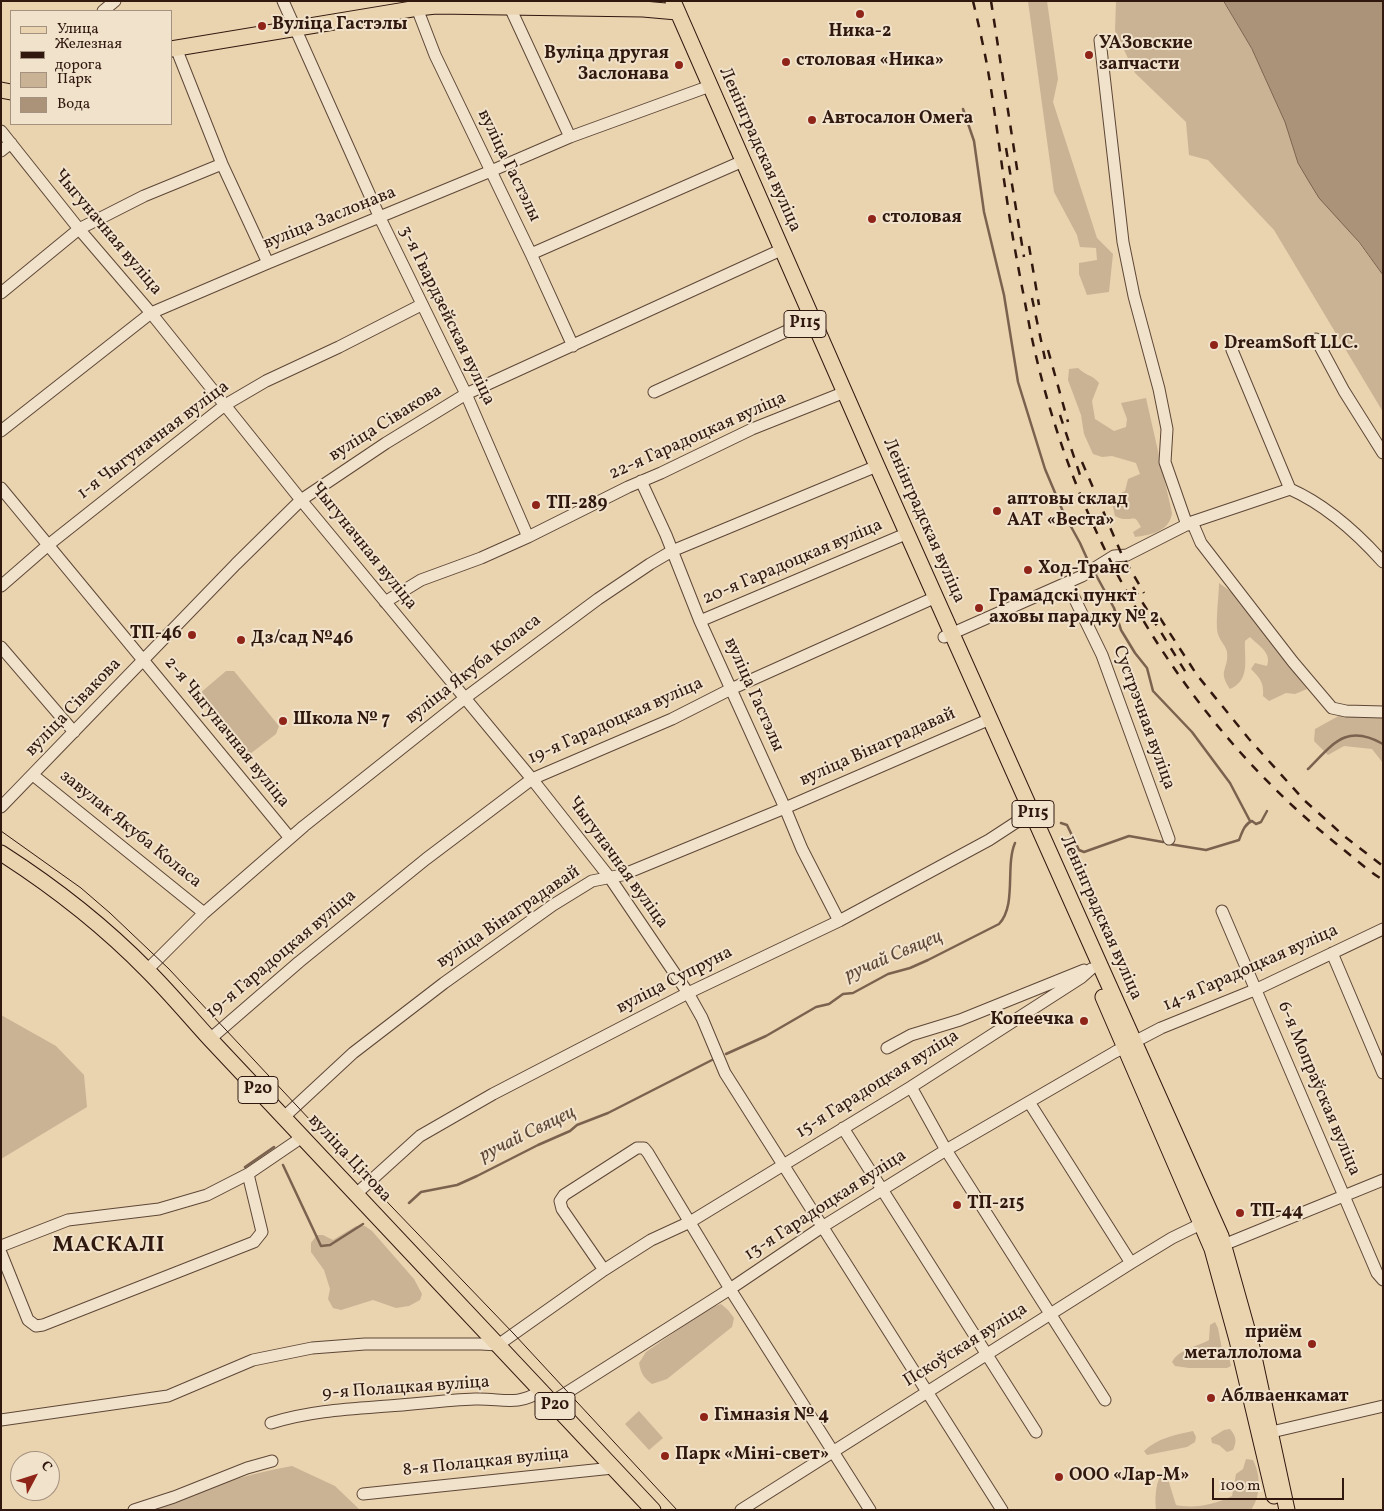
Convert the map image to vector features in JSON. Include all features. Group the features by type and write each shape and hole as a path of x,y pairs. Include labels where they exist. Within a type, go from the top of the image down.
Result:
{"main road":[{"path":"173,48 294,28 416,4 643,9 670,6"},
{"name":"Ленінградская вуліца","path":"670,6 873,468 1130,1044 1218,1247 1251,1343 1277,1510"},
{"name":"вуліца Цітова","path":"1,853 32,873 91,918 147,970 653,1510"},
{"name":"Ленінградская вуліца","path":"1264,1429 1287,1510"}],"street":[{"path":"104,10 115,1"},
{"name":"3-я Гвардзейская вуліца","path":"282,1 380,218 466,394 528,536"},
{"name":"вуліца Гастэлы","path":"416,4 436,55 573,346"},
{"path":"508,5 570,137"},
{"path":"1100,40 1122,242 1167,429 1165,462 1189,524 1201,543 1293,662 1332,708 1346,712 1383,712"},
{"path":"173,48 222,164 268,263"},
{"name":"вуліца Заслонава","path":"1,431 151,314 570,137 705,88"},
{"name":"Чыгуначная вуліца","path":"1,131 79,230 151,314 301,500 532,778 610,878 688,993 702,1018 724,1073 1002,1510"},
{"path":"1,151 11,143"},
{"path":"531,254 739,162"},
{"path":"1,293 79,230 144,196 222,164"},
{"name":"вуліца Сівакова","path":"3,802 33,775 301,500 386,443 466,394 778,251"},
{"name":"1-я Чыгуначная вуліца","path":"1,586 47,546 225,404 266,381 339,348 421,305"},
{"path":"654,392 809,321"},
{"path":"1316,338 1344,391 1383,453"},
{"path":"1232,350 1290,490"},
{"name":"22-я Гарадоцкая вуліца","path":"386,602 421,580 481,558 752,429 841,394"},
{"name":"вуліца Якуба Коласа","path":"147,970 204,912 290,838 465,698 598,598 672,552 873,468"},
{"name":"вуліца Гастэлы","path":"641,481 700,621 802,849 839,921"},
{"name":"2-я Чыгуначная вуліца","path":"1,488 290,838"},
{"path":"949,636 1067,583 1114,556 1127,554 1189,524 1290,490 1304,495 1363,539 1383,562"},
{"name":"20-я Гарадоцкая вуліца","path":"700,621 903,535"},
{"name":"Сустрэчная вуліца","path":"1067,583 1102,655 1169,839"},
{"name":"19-я Гарадоцкая вуліца","path":"210,1039 299,962 426,859 532,778 672,719 731,689 932,599"},
{"path":"1,647 74,732"},
{"name":"вуліца Вінаградавай","path":"284,1118 353,1053 444,983 553,905 592,881 622,875 785,808 986,721"},
{"name":"завулак Якуба Коласа","path":"33,775 204,912"},
{"name":"вуліца Супруна","path":"356,1194 420,1136 493,1094 688,993 839,921 1028,817"},
{"name":"6-я Мопраўская вуліца","path":"1222,911 1377,1272 1383,1280"},
{"name":"14-я Гарадоцкая вуліца","path":"1130,1044 1161,1028 1257,989 1383,929"},
{"path":"1332,952 1383,1073"},
{"name":"15-я Гарадоцкая вуліца","path":"888,1048 911,1035 960,1020 1095,967"},
{"name":"15-я Гарадоцкая вуліца","path":"498,1345 604,1270 651,1240 690,1222 911,1087 1095,967"},
{"name":"13-я Гарадоцкая вуліца","path":"547,1397 730,1290 822,1227 946,1150 1130,1044"},
{"path":"911,1087 946,1150 1105,1400"},
{"path":"1029,1102 1131,1263"},
{"path":"844,1128 882,1191 988,1354 1036,1432"},
{"path":"1,1246 68,1220 159,1209 207,1195 248,1174 302,1136"},
{"path":"604,1270 562,1209 560,1201 564,1195 637,1148 644,1148 730,1290 870,1510"},
{"path":"1,1253 28,1320 36,1326 42,1325 254,1242 262,1232 248,1174"},
{"path":"1218,1247 1383,1180"},
{"name":"Пскоўская вуліца","path":"741,1510 834,1452 926,1391 1131,1263 1172,1238 1207,1221"},
{"path":"1,1420 168,1396 253,1360 312,1348 365,1344 498,1345"},
{"name":"9-я Полацкая вуліца","path":"271,1423 288,1417 320,1411 477,1399 518,1401 547,1397"},
{"path":"1264,1429 1383,1406"},
{"path":"134,1510 174,1498 247,1468 272,1461"},
{"name":"8-я Полацкая вуліца","path":"363,1494 613,1468"}],"green space":[{"path":"1028,1 1047,1 1058,79 1053,102 1097,238 1113,254 1109,292 1087,295 1079,274 1079,263 1097,260 1096,248 1080,247 1077,235 1054,192"},
{"path":"1116,1 1224,1 1252,49 1285,122 1298,163 1383,275 1383,412 1274,230 1208,160 1189,155 1186,122 1135,73 1115,31"},
{"path":"1078,368 1099,383 1092,401 1095,419 1114,431 1126,427 1127,419 1121,403 1146,398 1172,513 1168,524 1159,531 1135,537 1133,532 1141,527 1137,520 1134,518 1123,519 1115,516 1112,503 1117,495 1125,491 1128,479 1140,474 1136,463 1112,456 1102,457 1093,454 1084,434 1081,415 1068,380 1069,369"},
{"path":"1219,583 1234,594 1307,689 1295,694 1286,693 1269,701 1263,696 1261,681 1251,669 1255,663 1267,666 1268,657 1264,650 1250,637 1245,641 1244,675 1237,685 1230,689 1224,678 1227,652 1217,629"},
{"path":"226,671 234,671 279,726 276,734 250,754 241,753 200,701 199,694"},
{"path":"1344,713 1383,717 1383,763 1372,749 1344,746 1328,755 1314,741 1315,729"},
{"path":"1,1015 56,1046 84,1075 87,1107 1,1159"},
{"path":"356,1226 365,1226 372,1231 414,1279 422,1294 420,1300 409,1306 396,1308 373,1300 341,1310 333,1308 328,1299 330,1289 324,1270 311,1252 311,1243 317,1235 323,1235 333,1240"},
{"path":"721,1304 734,1318 732,1327 667,1379 652,1384 646,1379 639,1363 646,1352 709,1308"},
{"path":"1215,1322 1218,1328 1223,1355 1229,1357 1231,1366 1227,1368 1189,1368 1175,1366 1172,1362 1179,1354 1209,1340 1210,1325"},
{"path":"639,1411 663,1438 649,1450 625,1424"},
{"path":"1230,1429 1235,1436 1235,1444 1233,1450 1227,1452 1219,1445 1212,1443 1211,1438 1224,1430"},
{"path":"1193,1431 1196,1437 1195,1442 1187,1447 1147,1455 1144,1451 1161,1440"},
{"path":"1246,1459 1253,1460 1259,1479 1257,1498 1251,1510 1156,1510 1157,1487 1161,1476 1167,1476 1176,1505 1205,1505 1232,1496 1236,1474 1243,1469"},
{"path":"292,1466 335,1486 360,1510 142,1510 235,1479"}],"water":[{"path":"1224,1 1383,1 1383,275 1359,242 1319,198 1298,163 1285,122 1252,49"}],"waterway":[{"path":"963,109 974,141 984,212 1004,295 1018,382 1045,469 1064,514 1089,563"},
{"path":"1096,575 1114,608 1121,630 1147,668 1153,691 1192,732 1230,783 1250,821"},
{"name":"ручай Свяцец","path":"1308,769 1341,739 1359,736 1370,738 1383,744"},
{"name":"ручай Свяцец","path":"1169,844 1206,850 1239,840 1247,824 1252,821 1256,824 1261,822 1267,811"},
{"name":"ручай Свяцец","path":"1061,823 1067,825 1079,850 1084,852 1129,836 1163,842"},
{"name":"ручай Свяцец","path":"726,1054 766,1036 816,1007 829,1004 843,994 853,993 888,974 910,968 928,960 999,924 1008,907 1012,852 1015,843"},
{"name":"ручай Свяцец","path":"409,1203 421,1192 457,1185 477,1176 712,1060"},
{"path":"245,1167 274,1147"},
{"name":"ручай Свяцец","path":"283,1165 321,1246 330,1245 363,1224"}],"tram line":[{"path":"1,831 81,888 169,969 368,1182 514,1334 677,1510"}],"railway":[{"path":"973,1 993,99 1012,232 1030,329 1048,403 1073,476 1103,546 1140,614 1181,678 1229,739 1281,795 1339,846 1383,880"},
{"path":"991,1 1018,175"},
{"path":"1006,148 1024,257"},
{"path":"1029,246 1039,305"},
{"path":"1032,298 1045,359"},
{"path":"1048,350 1068,422"},
{"path":"1060,415 1082,481"},
{"path":"1082,462 1122,555 1144,593"},
{"path":"1133,587 1188,676"},
{"path":"1160,618 1197,675 1249,739 1304,800 1344,836 1383,866"}],"place":[{"name":"Ника-2","path":"860,14"},
{"name":"Вуліца Гастэлы","path":"262,26"},
{"name":"УАЗовские запчасти","path":"1089,55"},
{"name":"столовая «Ника»","path":"786,62"},
{"name":"Вуліца другая Заслонава","path":"679,65"},
{"name":"Автосалон Омега","path":"812,120"},
{"name":"столовая","path":"872,219"},
{"name":"DreamSoft LLC.","path":"1214,345"},
{"name":"ТП-289","path":"536,505"},
{"name":"аптовы склад ААТ «Веста»","path":"997,511"},
{"name":"Ход-Транс","path":"1028,570"},
{"name":"Грамадскі пункт аховы парадку № 2","path":"979,608"},
{"name":"ТП-46","path":"192,635"},
{"name":"Дз/сад №46","path":"241,640"},
{"name":"Школа № 7","path":"283,721"},
{"name":"Копеечка","path":"1084,1021"},
{"name":"ТП-215","path":"957,1205"},
{"name":"ТП-44","path":"1240,1213"},
{"name":"приём металлолома","path":"1312,1344"},
{"name":"Аблваенкамат","path":"1211,1398"},
{"name":"Гімназія № 4","path":"704,1417"},
{"name":"Парк «Міні-свет»","path":"665,1456"},
{"name":"ООО «Лар-М»","path":"1059,1477"}],"district":[{"name":"МАСКАЛІ","path":"109,1247"}]}
